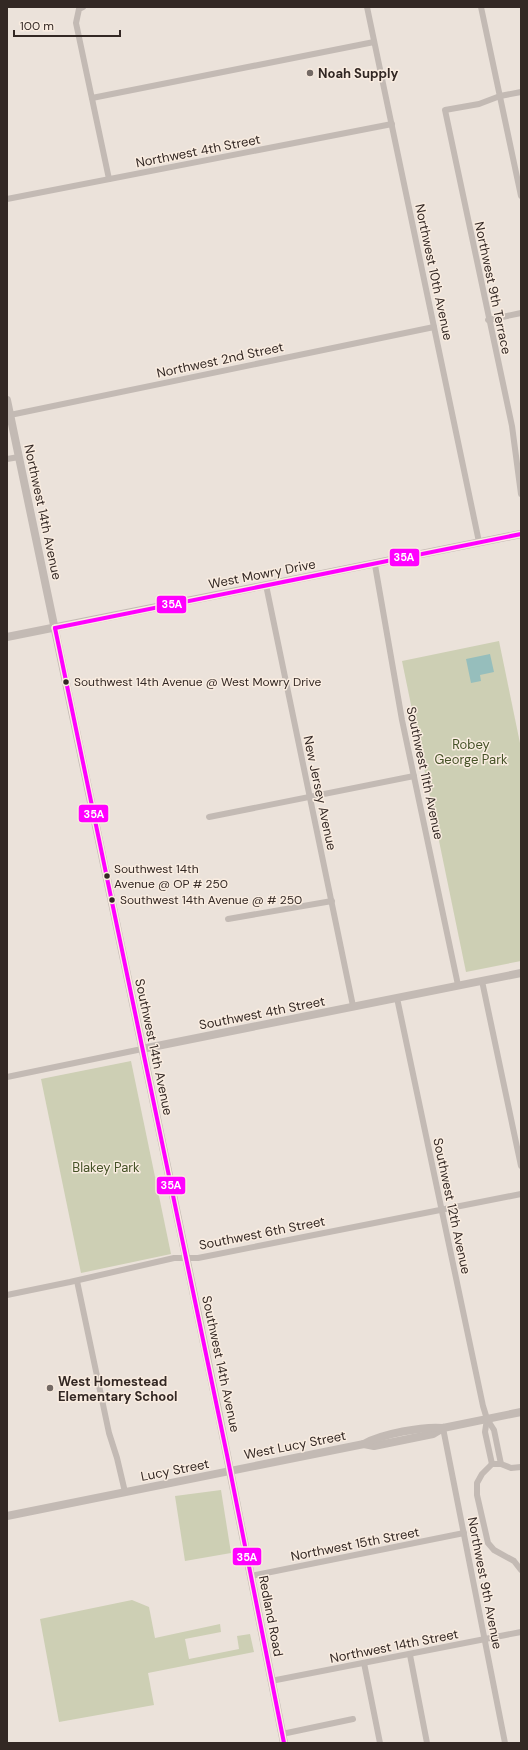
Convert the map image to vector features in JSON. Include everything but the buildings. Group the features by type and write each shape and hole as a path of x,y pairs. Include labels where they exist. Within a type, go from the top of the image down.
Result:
{"street":[{"name":"Northwest 10th Avenue","path":"367,7 479,542"},
{"path":"481,7 521,196"},
{"path":"81,8 76,23 109,179"},
{"path":"92,98 374,42"},
{"path":"500,96 521,92"},
{"name":"Northwest 9th Terrace","path":"500,96 480,104 445,110 488,320 512,426 521,494"},
{"name":"Northwest 4th Street","path":"7,199 392,124"},
{"path":"488,320 521,313"},
{"name":"Northwest 2nd Street","path":"10,415 434,327"},
{"name":"Northwest 14th Avenue","path":"7,400 55,628"},
{"path":"7,459 19,457"},
{"name":"West Mowry Drive","path":"7,638 521,534"},
{"name":"Southwest 11th Avenue","path":"375,564 402,720 458,986"},
{"name":"New Jersey Avenue","path":"266,585 353,1006"},
{"name":"Southwest 14th Avenue","path":"55,628 230,1471"},
{"path":"209,817 414,776"},
{"path":"228,919 332,901"},
{"name":"Southwest 4th Street","path":"7,1077 521,973"},
{"path":"482,981 521,1166"},
{"name":"Southwest 12th Avenue","path":"397,998 486,1419"},
{"name":"Southwest 6th Street","path":"7,1295 77,1281 174,1258 198,1258 521,1194"},
{"path":"77,1281 109,1433 125,1492"},
{"name":"West Lucy Street","path":"230,1471 364,1444 374,1438 431,1426 443,1428 521,1412"},
{"path":"486,1419 494,1430 501,1464"},
{"path":"486,1419 485,1432 492,1464"},
{"name":"Northwest 9th Avenue","path":"443,1428 505,1743"},
{"path":"521,1467 511,1468 501,1464 492,1464 482,1474 477,1483 477,1495 484,1531 488,1543 494,1550 514,1561 521,1570"},
{"name":"Lucy Street","path":"7,1516 230,1471"},
{"name":"Redland Road","path":"230,1471 284,1743"},
{"name":"Northwest 15th Street","path":"251,1576 464,1533"},
{"name":"Northwest 14th Street","path":"272,1681 521,1632"},
{"path":"410,1654 428,1743"},
{"path":"364,1663 380,1743"},
{"path":"282,1734 353,1719"}],"green space":[{"name":"Robey George Park","path":"499,641 521,748 521,961 466,972 402,661"},
{"name":"Blakey Park","path":"131,1061 171,1254 81,1273 41,1079"},
{"path":"221,1490 231,1553 185,1561 175,1496"},
{"path":"132,1600 149,1607 155,1638 220,1624 221,1632 185,1639 189,1659 239,1649 237,1636 250,1634 254,1652 148,1673 154,1705 59,1722 40,1619"}],"water":[{"path":"490,654 494,672 480,675 481,681 471,683 466,659"}],"transit line":[{"name":"35A","path":"55,628 521,534"},
{"name":"35A","path":"55,628 227,1455 284,1743"}],"place":[{"name":"Noah Supply","path":"310,73"},
{"name":"Southwest 14th Avenue @ West Mowry Drive","path":"66,682"},
{"name":"Southwest 14th Avenue @ OP # 250","path":"107,876"},
{"name":"Southwest 14th Avenue @ # 250","path":"112,900"},
{"name":"West Homestead Elementary School","path":"50,1388"}]}
